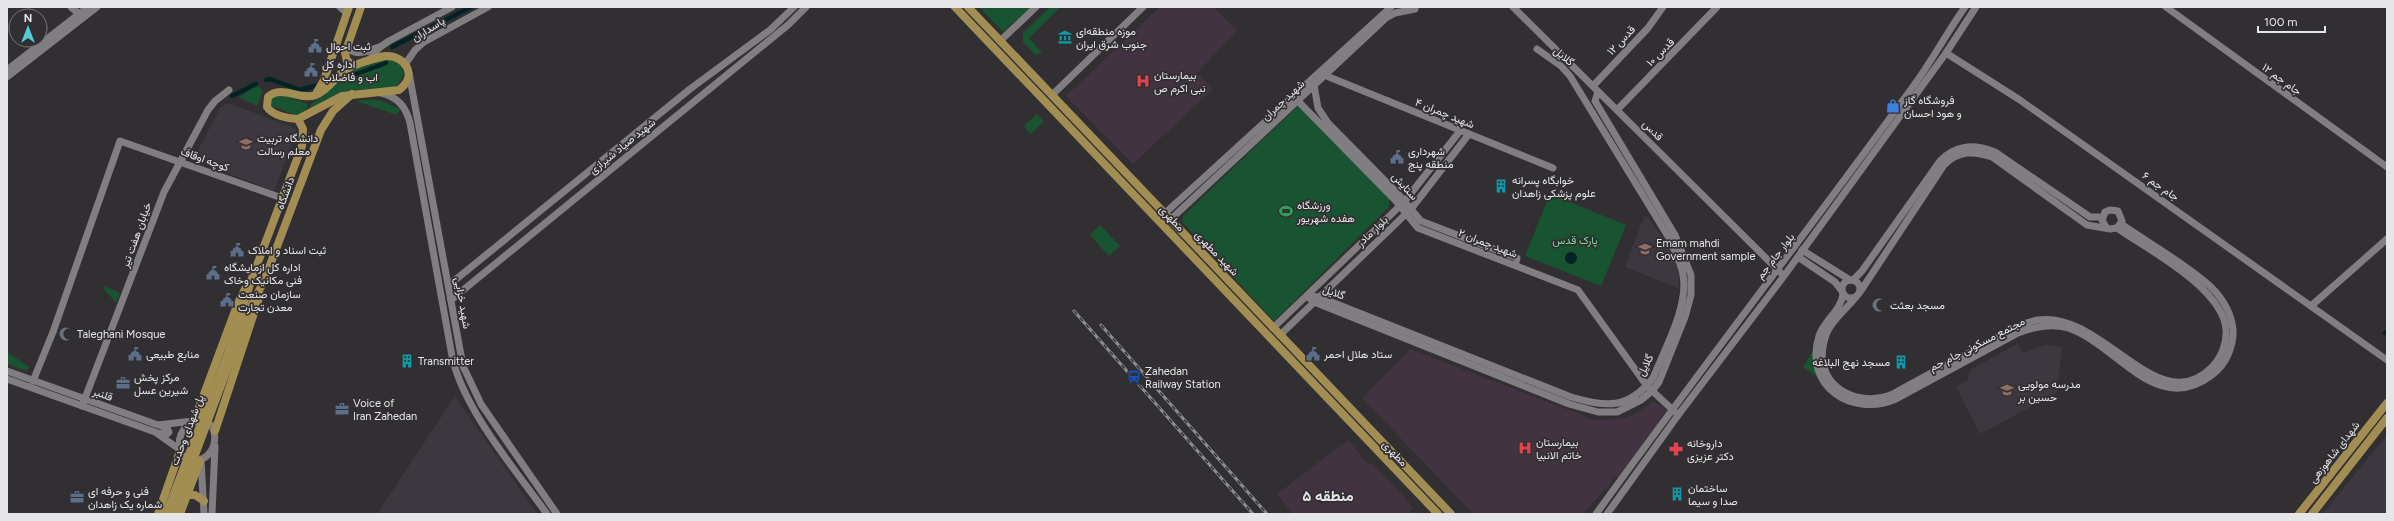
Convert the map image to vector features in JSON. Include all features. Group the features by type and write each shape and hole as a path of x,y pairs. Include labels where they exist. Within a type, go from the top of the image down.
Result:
{"main road":[{"path":"355,65 347,61 345,57 361,7"},
{"name":"مطهری","path":"955,7 1438,514"},
{"name":"شهید مطهری","path":"968,7 1451,514"},
{"path":"314,96 324,80 348,10"},
{"path":"992,45 999,40"},
{"path":"391,56 407,66 408,78 403,87 394,91 352,94 336,99 298,119 291,119 269,110 266,104 268,97 280,91 306,97 314,96 355,65 368,61 391,56"},
{"name":"دانشگاه","path":"247,307 264,281 322,130 333,111 352,94"},
{"name":"دانشگاه","path":"247,307 252,278 303,141 303,129 298,119"},
{"path":"193,421 238,303 252,278"},
{"path":"214,431 222,405 257,311 264,281"},
{"path":"230,355 247,307"},
{"path":"1273,328 1270,337 1280,335"},
{"name":"پل شهدای وحدت","path":"166,514 230,355"},
{"name":"پل شهدای وحدت","path":"172,514 230,355"},
{"path":"202,398 209,407 216,408 222,405"},
{"name":"شهدای شاهوزهی","path":"2312,514 2387,404"},
{"name":"شهدای شاهوزهی","path":"2299,514 2387,418"},
{"path":"158,514 179,450"},
{"path":"180,514 201,460"},
{"path":"171,477 183,473 190,477 192,482"},
{"path":"187,495 195,495 204,501"}],"street":[{"path":"72,7 79,14"},
{"path":"48,42 88,7"},
{"path":"48,42 97,7"},
{"path":"340,7 348,10"},
{"path":"347,47 350,52 358,54 380,47 452,7"},
{"name":"پاسداران","path":"407,66 415,50 424,42 488,7"},
{"name":"شهید صیاد شیرازی","path":"449,285 690,89 770,30 794,7"},
{"name":"شهید صیاد شیرازی","path":"451,300 788,25 806,7"},
{"path":"999,40 1036,7"},
{"path":"1052,95 1143,7"},
{"name":"شهید چمران","path":"1170,220 1391,7"},
{"name":"شهید چمران","path":"1164,214 1295,99 1314,85 1386,18 1395,13 1415,9 1415,7"},
{"name":"قدس","path":"1513,7 1784,276"},
{"name":"قدس ۱۲","path":"1595,89 1648,28 1663,7"},
{"name":"قدس ۱۰","path":"1617,110 1717,7"},
{"name":"بلوار جام جم","path":"1607,514 1679,414 1798,257 1938,52 1965,7"},
{"name":"بلوار جام جم","path":"1596,514 1672,409 1946,53 1976,7"},
{"name":"جام جم ۱۲","path":"2166,7 2387,166"},
{"path":"368,61 380,47"},
{"path":"7,70 40,48"},
{"path":"7,77 41,48"},
{"name":"گلایل","path":"1537,49 1561,66 1585,98 1669,238 1678,257 1684,276 1684,291 1678,315 1650,389"},
{"name":"جام جم ۶","path":"1946,53 2020,100 2387,360"},
{"name":"شهید خزایی","path":"407,66 445,263 463,366 474,392 557,514"},
{"name":"شهید چمران ۴","path":"1329,77 1553,168"},
{"name":"ستایش","path":"1314,85 1318,108 1328,123 1408,211 1421,221 1516,262"},
{"name":"گلایل","path":"1307,296 1571,398 1599,405 1615,405 1650,389 1660,382 1685,317 1690,295 1690,275 1675,235 1595,101 1595,89"},
{"name":"خیابان هفت تیر","path":"84,403 164,192 208,110 214,101 229,90"},
{"name":"شهید خزایی","path":"379,92 388,95 406,109 452,356 459,382 473,409 546,514"},
{"path":"1295,99 1402,204"},
{"name":"بلوار مادر","path":"1273,328 1402,204 1460,130"},
{"name":"بلوار مادر","path":"1280,335 1408,211 1469,134"},
{"name":"کوچه اوقاف","path":"33,381 53,332 120,141 282,198"},
{"name":"مجتمع مسکونی جام جم","path":"1820,343 1828,330 1858,294 1907,222 1920,196 1946,155 1961,150 1983,147 2088,221 2106,227"},
{"name":"مجتمع مسکونی جام جم","path":"1851,280 1875,253 1900,217 1920,196"},
{"path":"2088,221 2103,217 2108,210 2116,210 2122,216 2119,226 2106,227 2103,217"},
{"path":"1900,217 1907,222"},
{"name":"مجتمع مسکونی جام جم","path":"1842,293 1841,304 1822,327 1820,343 1826,379 1841,391 1865,400 1886,397 1908,389 2038,320 2062,320 2149,374 2169,382 2181,382 2201,375 2224,356 2226,342 2225,320 2221,308 2202,287 2119,226"},
{"path":"2311,306 2387,239"},
{"path":"1798,257 1835,282 1842,293 1850,299 1858,294 1860,286 1802,250"},
{"path":"1875,253 1882,258"},
{"path":"1349,255 1359,259"},
{"name":"شهید چمران ۲","path":"1516,262 1578,290 1650,389 1679,414"},
{"path":"436,264 445,263"},
{"path":"1842,293 1843,285 1851,280"},
{"name":"قلنبر","path":"7,371 155,432 179,450"},
{"name":"قلنبر","path":"7,379 158,425 193,421"},
{"path":"212,514 215,443 214,431 206,422 193,421 181,434 179,450 188,460 201,460 210,453 215,443"},
{"path":"155,432 167,434 169,432 167,428 158,425"},
{"path":"201,460 204,514"}],"shaded area":[{"name":"بیمارستان نبی اکرم ص","path":"1160,7 1214,7 1237,31 1197,73 1213,89 1133,164 1066,96"},
{"name":"دانشگاه تربیت معلم رسالت","path":"228,103 297,129 274,191 193,160 220,108"},
{"path":"1644,217 1648,217 1676,257 1679,278 1678,288 1625,267"},
{"name":"مدرسه مولویی حسین بر","path":"2017,344 2023,353 2046,345 2062,347 2057,393 1980,434 1956,387 1968,380 1970,370"},
{"name":"بیمارستان خاتم الانبیا","path":"1410,349 1595,420 1625,418 1639,412 1653,401 1667,410 1618,478 1614,476 1607,490 1605,488 1584,514 1473,514 1362,398"},
{"path":"455,396 537,514 377,514"},
{"path":"2387,435 2387,514 2322,514 2329,506"},
{"path":"1348,440 1368,464 1370,462 1404,497 1413,508 1410,511 1413,514 1293,514 1277,494"}],"green space":[{"path":"979,7 1031,7 1003,32"},
{"path":"1050,7 1061,7 1029,38 1042,53 1035,55 1023,42 1023,33"},
{"path":"388,59 398,63 402,67 404,73 399,84 393,87 345,91 335,95 308,113 311,104 322,97 348,72"},
{"path":"257,85 263,91 257,106 239,97"},
{"path":"280,94 308,104 305,114 298,116 272,106 272,97"},
{"path":"379,100 400,109 397,115 356,101"},
{"name":"ورزشگاه هفده شهریور","path":"1298,106 1389,198 1389,207 1274,321 1182,222 1183,216"},
{"path":"1037,114 1044,122 1030,134 1024,126"},
{"name":"پارک قدس","path":"1550,194 1626,225 1601,286 1525,256"},
{"path":"1100,225 1120,246 1109,256 1090,235"},
{"path":"104,286 120,293 116,303 103,288"},
{"path":"1813,351 1818,376 1818,377 1803,367"},
{"path":"7,352 29,367 27,371 7,364"}],"water":[{"path":"1571,252 1575,254 1577,258 1575,262 1571,264 1567,262 1565,258 1567,254"}],"waterway":[{"path":"392,47 471,7"},
{"path":"356,74 386,63"},
{"path":"266,80 270,79 300,90 315,86"},
{"path":"232,96 256,84"}],"railway":[{"path":"1074,311 1253,514"},
{"path":"1101,325 1267,514"}],"place":[{"name":"موزه منطقه‌ای جنوب شرق ایران","path":"1065,37"},
{"name":"ثبت احوال","path":"315,46"},
{"name":"اداره کل اب و فاضلاب","path":"311,70"},
{"name":"بیمارستان نبی اکرم ص","path":"1143,81"},
{"name":"فروشگاه گاز و هود احسان","path":"1893,106"},
{"name":"دانشگاه تربیت معلم رسالت","path":"246,144"},
{"name":"شهرداری منطقه پنج","path":"1397,157"},
{"name":"خوابگاه پسرانه علوم پزشکی زاهدان","path":"1501,186"},
{"name":"ورزشگاه هفده شهریور","path":"1286,211"},
{"name":"Emam mahdi Government sample","path":"1645,249"},
{"name":"ثبت اسناد و املاک","path":"237,250"},
{"name":"اداره کل ازمایشگاه فنی مکانیک وخاک","path":"213,273"},
{"name":"سازمان صنعت معدن تجارت","path":"227,300"},
{"name":"مسجد بعثت","path":"1879,305"},
{"name":"Taleghani Mosque","path":"66,334"},
{"name":"منابع طبیعی","path":"135,354"},
{"name":"ستاد هلال احمر","path":"1313,354"},
{"name":"Transmitter","path":"407,361"},
{"name":"مسجد نهج البلاغه","path":"1901,362"},
{"name":"Zahedan Railway Station","path":"1134,377"},
{"name":"مرکز پخش شیرین عسل","path":"123,383"},
{"name":"مدرسه مولویی حسین بر","path":"2007,390"},
{"name":"Voice of Iran Zahedan","path":"342,409"},
{"name":"بیمارستان خاتم الانبیا","path":"1525,448"},
{"name":"داروخانه دکتر عزیزی","path":"1676,449"},
{"name":"ساختمان صدا و سیما","path":"1677,494"},
{"name":"فنی و حرفه ای شماره یک زاهدان","path":"77,497"}],"district":[{"name":"منطقه ۵","path":"1328,496"}]}
